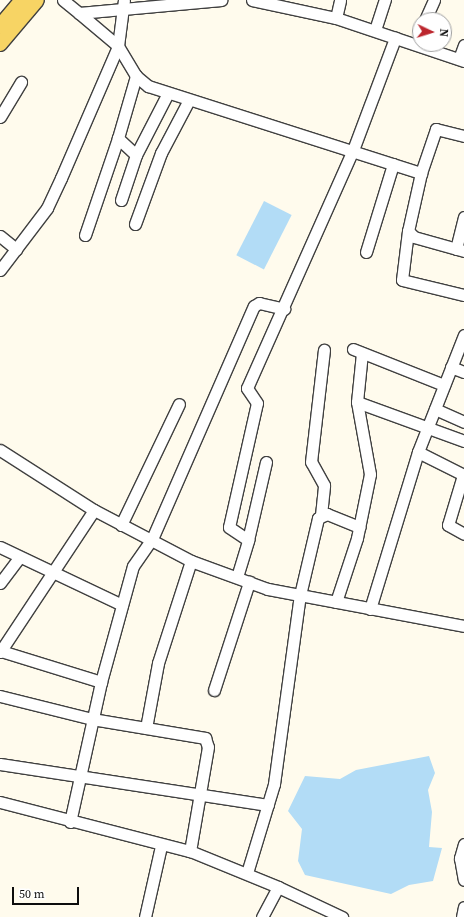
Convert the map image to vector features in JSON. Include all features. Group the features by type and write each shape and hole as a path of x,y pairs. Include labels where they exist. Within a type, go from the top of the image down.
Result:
{"main road":[{"path":"0,26 22,0"},
{"path":"0,44 37,0"}],"street":[{"path":"63,0 118,46 136,76 167,94 353,150 421,173"},
{"path":"79,13 123,6 221,0"},
{"path":"252,0 336,18 395,38 412,38"},
{"path":"336,18 340,0"},
{"path":"375,30 385,0"},
{"path":"429,12 434,0"},
{"path":"0,270 54,194 118,46 123,6"},
{"path":"248,540 229,527 257,403 247,388 269,333 284,309 353,150 395,38"},
{"path":"446,52 462,60 464,45"},
{"path":"86,236 118,138 136,76"},
{"path":"0,117 21,82"},
{"path":"121,200 136,155 167,94"},
{"path":"135,224 161,153 188,100"},
{"path":"464,136 436,129 421,173 408,231 402,280 464,295"},
{"path":"118,138 136,155"},
{"path":"366,252 393,164"},
{"path":"408,231 414,237 460,250 464,217"},
{"path":"0,236 16,249"},
{"path":"70,822 101,682 133,566 152,539 254,306 259,303 284,309"},
{"path":"370,609 418,452 464,335"},
{"path":"247,873 268,805 278,761 300,596 321,514 324,485 311,462 324,350"},
{"path":"336,602 359,527 370,474 357,402 358,351 444,385"},
{"path":"451,367 464,372"},
{"path":"357,402 429,426 464,442"},
{"path":"121,525 179,404"},
{"path":"435,409 464,422"},
{"path":"0,450 94,510 121,525 152,539 191,561 249,582 300,596 464,626"},
{"path":"418,452 463,475 448,525 464,534"},
{"path":"237,577 248,540 266,462"},
{"path":"94,510 51,571 0,651 101,682"},
{"path":"321,514 359,527"},
{"path":"0,547 19,558 51,571 122,606"},
{"path":"0,583 19,558"},
{"path":"146,728 159,657 191,561"},
{"path":"214,690 249,582"},
{"path":"0,696 92,719 146,728 208,741 190,851"},
{"path":"0,764 268,805"},
{"path":"0,802 161,846 190,851 247,873 342,917"},
{"path":"464,844 460,858 464,880"},
{"path":"145,917 161,846"},
{"path":"262,917 278,887"},
{"path":"462,917 464,907"}],"water":[{"path":"264,201 292,215 264,269 236,255"},
{"path":"429,756 435,773 428,790 432,812 429,847 442,848 433,881 409,885 391,894 305,875 298,861 302,829 288,811 305,776 340,779 356,770"}]}
